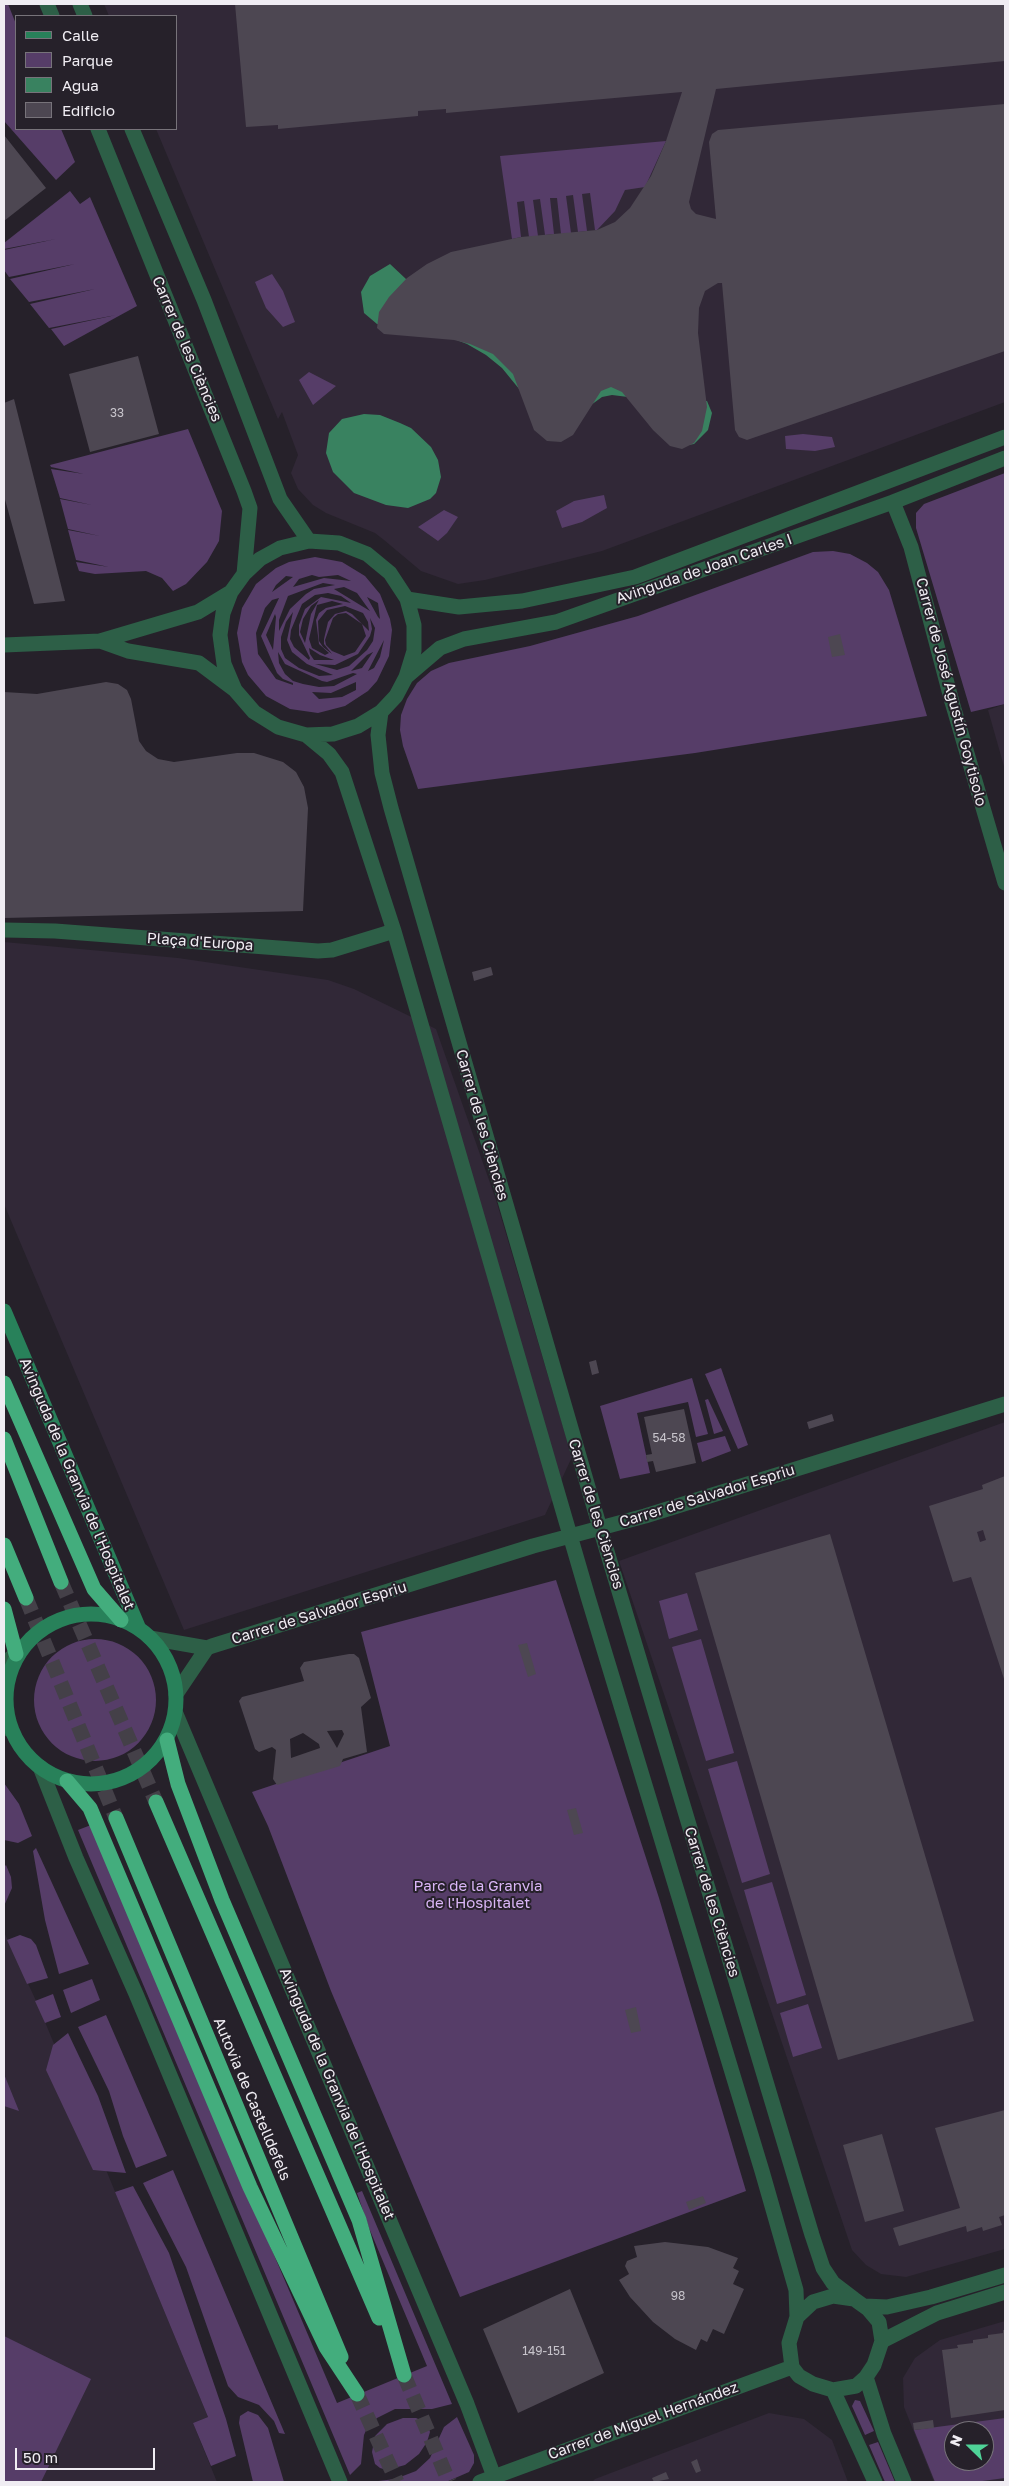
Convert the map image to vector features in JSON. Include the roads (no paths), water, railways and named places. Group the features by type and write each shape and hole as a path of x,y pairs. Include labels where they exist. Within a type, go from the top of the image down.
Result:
{"highway":[{"path":"4,1383 94,1589 121,1620"},
{"path":"4,1439 61,1582"},
{"path":"4,1545 26,1598"},
{"path":"4,1609 10,1659"},
{"name":"Autovia de Castelldefels","path":"156,1802 404,2375 359,2220 222,1900 178,1784 167,1740"},
{"name":"Autovia de Castelldefels","path":"67,1780 90,1808 250,2187 326,2347 356,2394 116,1818"}],"main road":[{"name":"Avinguda de la Granvia de l'Hospitalet","path":"4,1311 144,1633"},
{"path":"80,1616 121,1620 144,1633 167,1658 176,1694 176,1714 167,1740 145,1766 125,1778 106,1784 86,1786 67,1780 40,1767 23,1750 7,1728 4,1689 10,1659 34,1634 60,1618 80,1616"}],"street":[{"name":"Carrer de les Ciències","path":"98,130 250,508 244,574"},
{"name":"Carrer de les Ciències","path":"132,130 204,300 280,499 309,541"},
{"name":"Avinguda de Joan Carles I","path":"407,599 467,606 522,601 634,577 1005,437"},
{"name":"Avinguda de Joan Carles I","path":"406,677 440,648 456,642 556,622 893,502 1005,458"},
{"name":"Carrer de José Agustín Goytisolo","path":"893,502 911,547 952,702 1005,884"},
{"path":"100,640 128,650 200,663 235,690 254,712 278,727 306,735 332,734 358,726 381,712 396,696 406,677 414,651 414,625 407,599 390,574 367,554 339,543 309,541 280,548 260,559 244,574 231,592 223,613 220,635 224,664 235,690"},
{"path":"4,645 100,640 198,612 231,592"},
{"name":"Carrer de les Ciències","path":"381,712 378,736 382,773 391,808 600,1528 812,2235 823,2268 833,2283 860,2303"},
{"name":"Carrer de les Ciències","path":"306,735 329,754 342,772 394,931 570,1536 796,2290 797,2317"},
{"name":"Plaça d'Europa","path":"4,930 55,931 318,951 332,950 394,931"},
{"name":"Carrer de Salvador Espriu","path":"144,1633 207,1648 1005,1404"},
{"path":"176,1694 207,1648"},
{"name":"Avinguda de la Granvia de l'Hospitalet","path":"176,1714 460,2386 495,2479"},
{"path":"40,1767 76,1858 136,1994 340,2482"},
{"path":"860,2303 879,2322 882,2341 874,2365 866,2377 856,2386 834,2390 813,2384 799,2376 792,2367 789,2343 797,2317 813,2302 833,2296 887,2307 931,2297 1005,2275"},
{"path":"882,2341 937,2313 1005,2292"},
{"name":"Carrer de Miguel Hernández","path":"495,2479 792,2367"},
{"path":"866,2377 884,2434 904,2482"},
{"path":"834,2390 875,2482"},
{"path":"480,2482 495,2479"}],"water":[{"path":"390,264 406,279 601,374 700,401 707,401 712,413 708,430 694,444 683,446 628,397 612,395 602,397 591,405 524,395 502,368 486,355 467,344 454,339 377,324 364,313 361,292 370,276"},
{"path":"364,414 380,415 411,428 431,447 438,460 441,477 436,493 430,499 408,508 386,505 354,493 333,472 326,453 329,433 342,419"}],"tunnel":[{"path":"61,1582 156,1802"},
{"path":"26,1598 116,1818"},
{"path":"404,2375 449,2482"},
{"path":"357,2394 397,2482"}],"park label":[{"name":"Parc de la Granvia de l'Hospitalet","path":"478,1894"}]}
